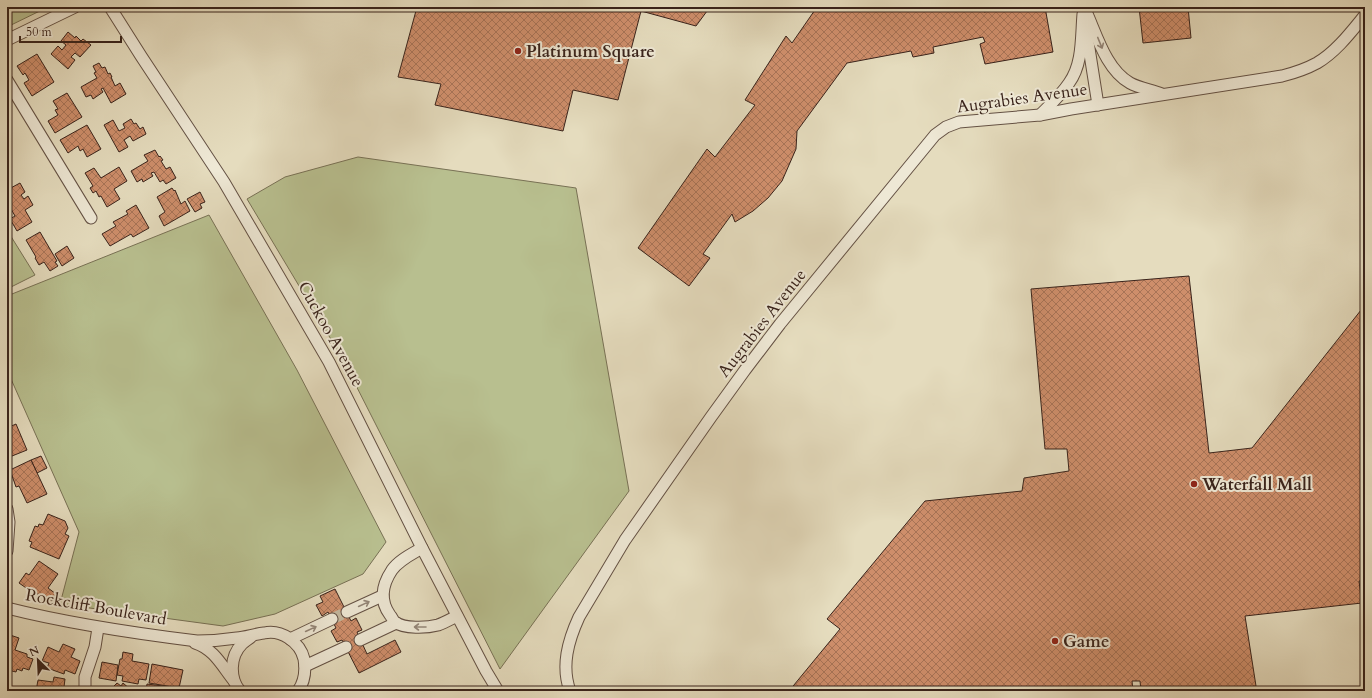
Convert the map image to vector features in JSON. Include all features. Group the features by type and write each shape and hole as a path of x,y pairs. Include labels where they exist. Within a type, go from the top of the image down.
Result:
{"street":[{"path":"7,40 75,7"},
{"name":"Cuckoo Avenue","path":"110,7 224,182 330,362 422,548 486,671 498,691"},
{"path":"1083,9 1112,67 1130,83 1165,94 1282,76 1304,69 1318,62 1332,52 1365,15"},
{"path":"1083,9 1098,104"},
{"path":"1040,115 1070,82 1076,69 1080,55 1083,9"},
{"path":"7,80 91,218"},
{"name":"Augrabies Avenue","path":"570,691 567,678 566,659 574,629 579,617 625,540 693,441 780,324 849,241 900,176 936,135 946,127 959,122 1040,115 1098,104 1165,94"},
{"path":"7,509 10,522 7,551"},
{"path":"422,548 408,556 393,568 385,582 382,596 386,610 396,623 409,627 424,628 439,625 457,616"},
{"path":"347,612 382,596"},
{"name":"Rockcliff Boulevard","path":"7,608 98,628 179,638"},
{"path":"290,639 332,619"},
{"path":"360,640 396,623"},
{"path":"85,691 85,677 95,647 98,628"},
{"path":"179,638 206,641 253,636 265,632 278,633 290,639 298,646 303,655 305,676 298,691"},
{"path":"234,681 232,673 234,657 242,643 253,636"},
{"path":"179,638 203,646 215,655 240,691"},
{"path":"305,666 346,647"}],"green space":[{"path":"7,7 48,7 7,27"},
{"path":"358,157 576,188 629,491 500,669 341,356 247,199 285,177"},
{"path":"209,215 297,370 386,542 363,574 275,614 223,626 60,604 79,532 7,370 7,296"},
{"path":"7,230 35,275 7,289"}],"building":[{"name":"Platinum Square","path":"417,7 710,7 696,26 641,11 618,100 573,90 563,131 435,105 441,84 398,77"},
{"path":"817,7 983,7 984,12 1011,7 1045,7 1053,52 985,64 980,44 985,42 983,37 933,47 934,53 913,57 911,51 847,63 797,131 796,149 782,181 768,198 753,211 735,222 732,214 703,254 710,258 689,286 638,248 707,149 715,157 755,105 745,100 786,36 792,43"},
{"path":"1139,7 1188,7 1191,38 1143,43"},
{"path":"68,32 75,38 76,36 81,41 83,39 91,45 80,57 75,53 71,57 75,60 68,69 51,54 58,46 62,50 66,45 61,41"},
{"path":"37,54 54,82 32,96 24,83 29,80 25,73 23,75 17,66"},
{"path":"99,63 102,68 105,67 108,74 110,73 115,86 120,83 126,94 111,103 103,88 101,89 103,92 93,99 91,95 86,97 81,87 97,78 94,73 96,72 93,66"},
{"path":"67,93 82,117 55,133 48,121 58,115 55,110 58,109 53,101"},
{"path":"131,119 140,129 143,127 146,134 133,141 130,136 124,140 128,147 119,152 104,125 113,120 119,131 125,128 123,124"},
{"path":"87,125 101,149 87,157 83,149 80,151 78,146 68,153 60,140"},
{"path":"155,150 159,157 160,156 163,160 161,161 166,169 170,167 176,178 166,184 163,180 160,182 154,172 151,173 153,176 143,182 142,179 137,182 131,171 148,161 144,155"},
{"path":"119,167 127,181 114,189 120,199 107,207 101,196 99,197 96,191 93,193 90,188 93,186 85,173 94,168 101,178"},
{"path":"20,183 25,192 21,195 24,199 28,196 33,205 25,210 32,222 17,231 10,219 15,216 7,202 7,190"},
{"path":"172,188 174,191 175,190 181,204 185,201 190,211 164,226 159,216 165,212 157,197"},
{"path":"200,192 205,202 200,204 202,208 195,212 187,199"},
{"path":"136,205 149,228 133,237 131,234 110,246 102,234 116,226 113,222 128,214 126,211"},
{"path":"40,232 57,261 55,262 58,266 50,271 44,262 39,265 26,240"},
{"path":"67,246 74,258 62,266 55,254"},
{"name":"Waterfall Mall","path":"1189,276 1209,453 1252,448 1365,305 1365,581 1359,581 1362,603 1245,616 1256,686 1216,691 1141,691 1140,681 1132,681 1133,691 789,691 840,629 827,619 925,501 1022,491 1024,478 1069,471 1067,449 1045,449 1031,289"},
{"path":"7,394 11,402 7,404"},
{"path":"16,424 27,450 7,458 7,428"},
{"path":"41,456 47,468 37,473 31,460"},
{"path":"31,460 47,494 27,503 19,486 16,487 10,470"},
{"path":"48,514 65,521 68,528 65,534 69,536 59,559 30,547 32,542 29,541 35,526 38,527 39,524 43,525"},
{"path":"39,561 58,574 48,588 56,594 52,601 44,595 42,597 33,591 32,592 19,583 26,573 29,575"},
{"path":"335,589 351,621 356,618 362,630 357,632 367,654 395,640 401,652 359,673 342,640 337,642 331,631 336,628 328,612 322,616 316,605 323,602 320,596"},
{"path":"7,634 19,638 15,650 27,654 27,657 33,659 29,670 23,668 22,671 17,669 16,672 8,670"},
{"path":"63,644 75,649 71,657 80,661 75,674 65,670 64,674 47,668 49,663 42,661 48,647 59,652"},
{"path":"123,652 133,654 132,661 149,664 146,680 139,679 138,684 122,681 123,676 117,675"},
{"path":"102,662 118,665 116,681 99,678"},
{"path":"152,664 183,670 179,688 149,683"},
{"path":"54,677 65,679 64,687 73,689 73,691 36,691 38,680 53,682"},
{"path":"117,683 121,686 123,683 131,690 134,687 139,691 107,691 110,686 112,688"},
{"path":"147,684 163,686 162,691 146,691"},
{"path":"166,687 181,690 181,691 166,691"}],"tunnel":[{"path":"332,619 347,612"}],"place":[{"name":"Platinum Square","path":"518,51"},
{"name":"Waterfall Mall","path":"1194,484"},
{"name":"Game","path":"1055,641"}]}
